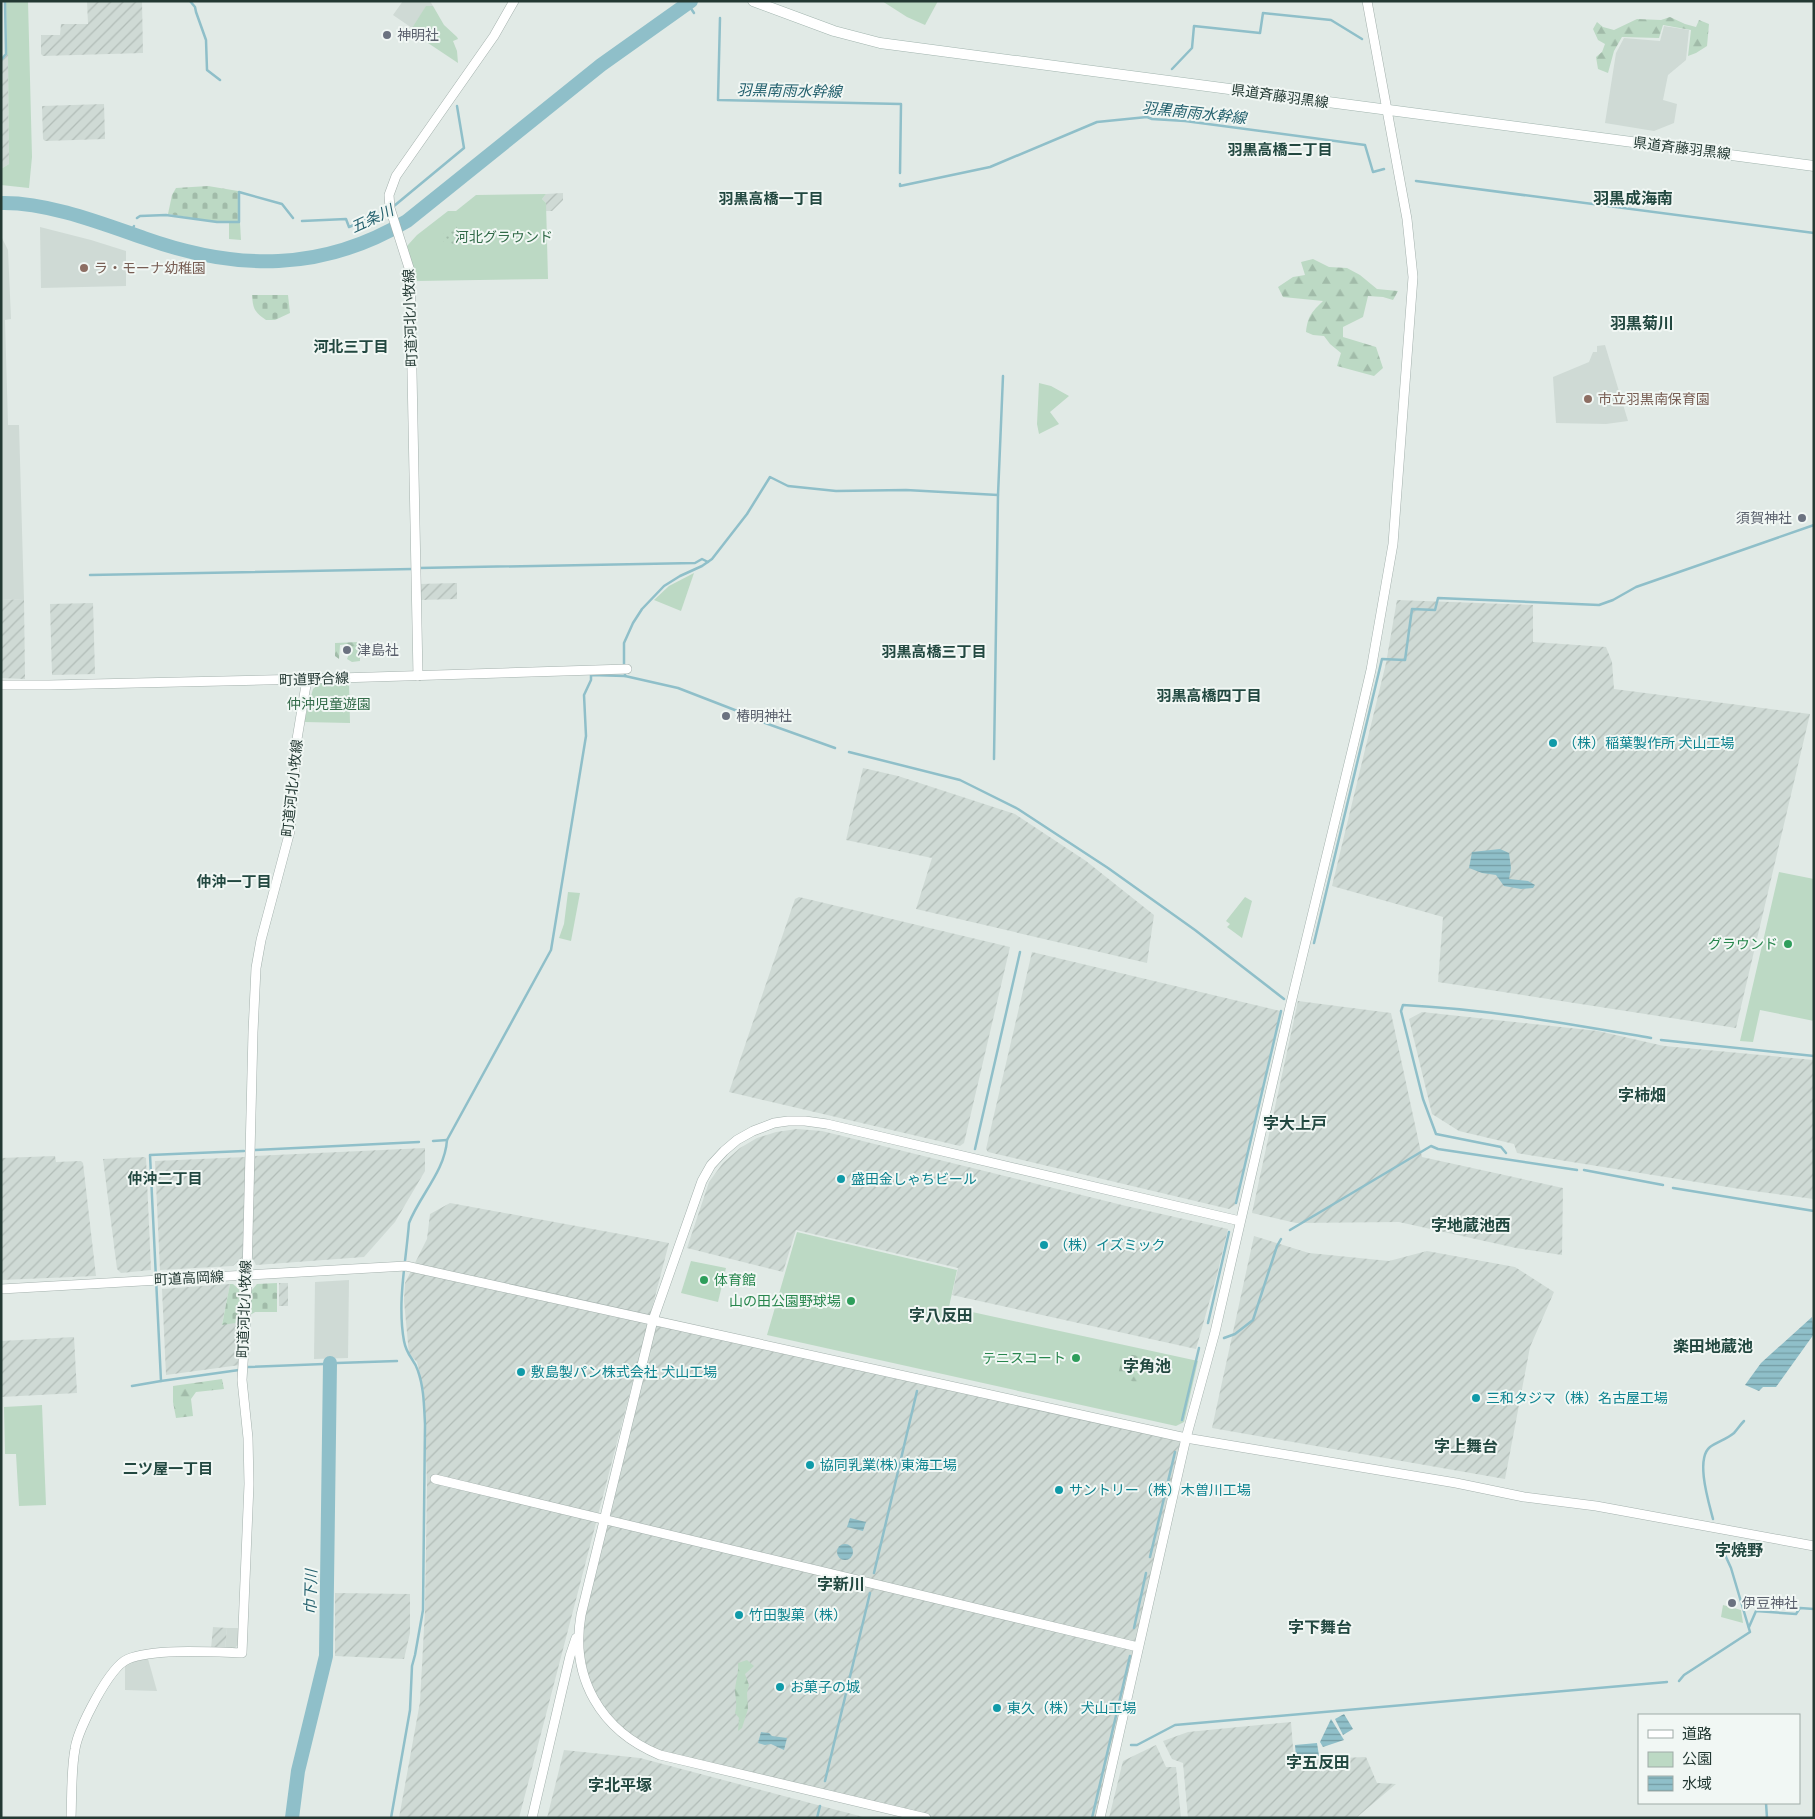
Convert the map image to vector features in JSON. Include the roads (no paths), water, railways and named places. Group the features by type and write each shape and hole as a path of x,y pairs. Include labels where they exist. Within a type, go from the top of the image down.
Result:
{"main road":[{"name":"県道斉藤羽黒線","path":"753,1 829,30 880,43 1814,166"}],"street":[{"name":"町道河北小牧線","path":"418,676 410,280 408,260 389,199 396,176 490,43 514,1"},
{"path":"1100,1818 1186,1438 1215,1332 1371,670 1393,544 1413,277 1411,244 1367,1"},
{"name":"町道野合線","path":"1,685 307,679 626,669"},
{"name":"町道河北小牧線","path":"71,1818 75,1750 80,1730 102,1688 123,1662 142,1655 203,1652 242,1653 249,1484 248,1438 242,1380 256,968 261,940 290,831 297,739 307,679"},
{"path":"532,1818 653,1320 698,1188 706,1173 720,1155 737,1140 759,1128 781,1122 805,1121 827,1124 1240,1221"},
{"name":"町道高岡線","path":"1,1289 406,1266 1186,1438 1456,1482 1524,1497 1596,1506 1814,1546"},
{"path":"435,1479 1138,1647"},
{"path":"578,1632 580,1663 592,1695 613,1724 624,1735 642,1747 672,1758 926,1818"}],"water":[{"path":"1500,849 1509,853 1511,868 1509,879 1528,881 1535,885 1533,888 1521,889 1504,886 1496,875 1482,873 1469,868 1472,852"},
{"path":"1812,1317 1814,1334 1776,1387 1763,1387 1759,1391 1745,1385 1761,1363"},
{"path":"850,1518 866,1522 863,1531 847,1527"},
{"path":"842,1544 848,1544 853,1549 851,1558 842,1560 837,1555 837,1549"},
{"path":"1344,1714 1353,1729 1343,1735 1335,1719"},
{"path":"1331,1719 1344,1740 1323,1747 1320,1742"},
{"path":"761,1732 787,1738 784,1750 771,1744 758,1743"},
{"path":"1317,1743 1319,1756 1296,1757 1295,1745"}],"waterway":[{"path":"1,60 6,54 5,1"},
{"path":"190,1 195,7 206,40 207,70 220,80"},
{"name":"五条川","path":"1,203 37,206 55,210 92,220 179,249 246,261 278,261 311,257 343,250 375,238 407,221 601,65 691,1"},
{"name":"羽黒南雨水幹線","path":"688,4 694,13"},
{"path":"1172,69 1192,48 1194,26 1260,33 1263,13 1331,20 1362,39"},
{"name":"羽黒南雨水幹線","path":"720,18 718,100 901,104 900,173"},
{"path":"394,206 464,148 457,106"},
{"name":"羽黒南雨水幹線","path":"900,184 900,186 990,167 1097,122 1147,117 1365,145 1373,172 1384,169"},
{"name":"羽黒南雨水幹線","path":"1416,181 1814,233"},
{"path":"137,218 140,216 166,215 217,222 239,222 239,192 282,204 293,218"},
{"path":"302,221 346,219 349,227 384,212"},
{"path":"130,233 134,226"},
{"path":"994,759 998,495 1003,376"},
{"path":"624,667 624,643 642,609 664,586 712,559 747,514 770,477 788,486 836,491 906,490 998,495"},
{"path":"1314,943 1382,659 1405,660 1412,609 1435,610 1438,598 1599,605 1613,600 1636,587 1814,525"},
{"path":"419,568 695,563 702,559 708,562"},
{"path":"90,575 413,569"},
{"path":"391,1818 410,1710 412,1666 423,1610 424,1404 418,1371 405,1346 401,1312 409,1223 437,1173 442,1162 447,1140 551,950 586,736 584,695 591,680 591,675 625,676 625,672"},
{"path":"625,676 678,688 740,712"},
{"path":"754,719 835,748"},
{"path":"849,752 960,780 1018,809 1108,868 1195,930 1284,999"},
{"path":"975,1149 1020,952"},
{"path":"1506,1153 1501,1147 1436,1134 1423,1099 1401,1011 1403,1005 1466,1010 1559,1022 1651,1038"},
{"path":"1236,1203 1281,1011"},
{"path":"1661,1040 1814,1056"},
{"path":"433,1141 447,1140"},
{"path":"255,1150 419,1142"},
{"path":"1290,1230 1431,1146 1438,1149 1577,1170"},
{"path":"132,1386 161,1381 150,1155 244,1151"},
{"path":"1584,1170 1663,1185"},
{"path":"1673,1188 1814,1211"},
{"path":"1208,1323 1229,1232"},
{"path":"1224,1338 1235,1334 1253,1320 1281,1239"},
{"path":"1182,1420 1199,1348"},
{"path":"337,1363 397,1361"},
{"name":"巾下川","path":"292,1818 298,1771 326,1656 330,1363"},
{"path":"248,1367 324,1364"},
{"path":"161,1381 239,1370"},
{"path":"874,1573 917,1391"},
{"path":"1713,1519 1704,1482 1703,1471 1706,1453 1710,1447 1734,1433 1744,1421"},
{"path":"1150,1557 1175,1452"},
{"path":"1679,1681 1684,1675 1750,1632 1731,1568 1721,1546"},
{"path":"1134,1628 1146,1573"},
{"path":"825,1781 870,1593"},
{"path":"1749,1627 1756,1611 1796,1614 1800,1608 1814,1609"},
{"path":"1092,1818 1130,1656"},
{"path":"1131,1745 1137,1745 1175,1725 1667,1682"},
{"path":"1766,1804 1767,1818"},
{"path":"817,1818 820,1806"}],"place":[{"name":"神明社","path":"387,35"},
{"name":"ラ・モーナ幼稚園","path":"84,268"},
{"name":"市立羽黒南保育園","path":"1588,399"},
{"name":"須賀神社","path":"1802,518"},
{"name":"津島社","path":"347,650"},
{"name":"椿明神社","path":"726,716"},
{"name":"（株）稲葉製作所 犬山工場","path":"1553,743"},
{"name":"グラウンド","path":"1788,944"},
{"name":"盛田金しゃちビール","path":"841,1179"},
{"name":"（株）イズミック","path":"1044,1245"},
{"name":"体育館","path":"704,1280"},
{"name":"山の田公園野球場","path":"851,1301"},
{"name":"テニスコート","path":"1076,1358"},
{"name":"敷島製パン株式会社 犬山工場","path":"521,1372"},
{"name":"三和タジマ（株）名古屋工場","path":"1476,1398"},
{"name":"協同乳業(株) 東海工場","path":"810,1465"},
{"name":"サントリー（株）木曽川工場","path":"1059,1490"},
{"name":"伊豆神社","path":"1732,1603"},
{"name":"竹田製菓（株）","path":"739,1615"},
{"name":"お菓子の城","path":"780,1687"},
{"name":"東久（株） 犬山工場","path":"997,1708"}],"district":[{"name":"羽黒高橋二丁目","path":"1280,150"},
{"name":"羽黒成海南","path":"1633,198"},
{"name":"羽黒高橋一丁目","path":"771,199"},
{"name":"羽黒菊川","path":"1642,323"},
{"name":"河北三丁目","path":"351,347"},
{"name":"羽黒高橋三丁目","path":"934,652"},
{"name":"羽黒高橋四丁目","path":"1209,696"},
{"name":"仲沖一丁目","path":"234,882"},
{"name":"字柿畑","path":"1642,1095"},
{"name":"字大上戸","path":"1295,1123"},
{"name":"仲沖二丁目","path":"165,1179"},
{"name":"字地蔵池西","path":"1471,1225"},
{"name":"字八反田","path":"941,1315"},
{"name":"楽田地蔵池","path":"1713,1346"},
{"name":"字角池","path":"1147,1366"},
{"name":"字上舞台","path":"1466,1446"},
{"name":"二ツ屋一丁目","path":"168,1469"},
{"name":"字焼野","path":"1739,1550"},
{"name":"字新川","path":"841,1584"},
{"name":"字下舞台","path":"1320,1627"},
{"name":"字五反田","path":"1318,1762"},
{"name":"字北平塚","path":"620,1785"}],"park label":[{"name":"河北グラウンド","path":"504,237"},
{"name":"仲沖児童遊園","path":"329,704"}]}
